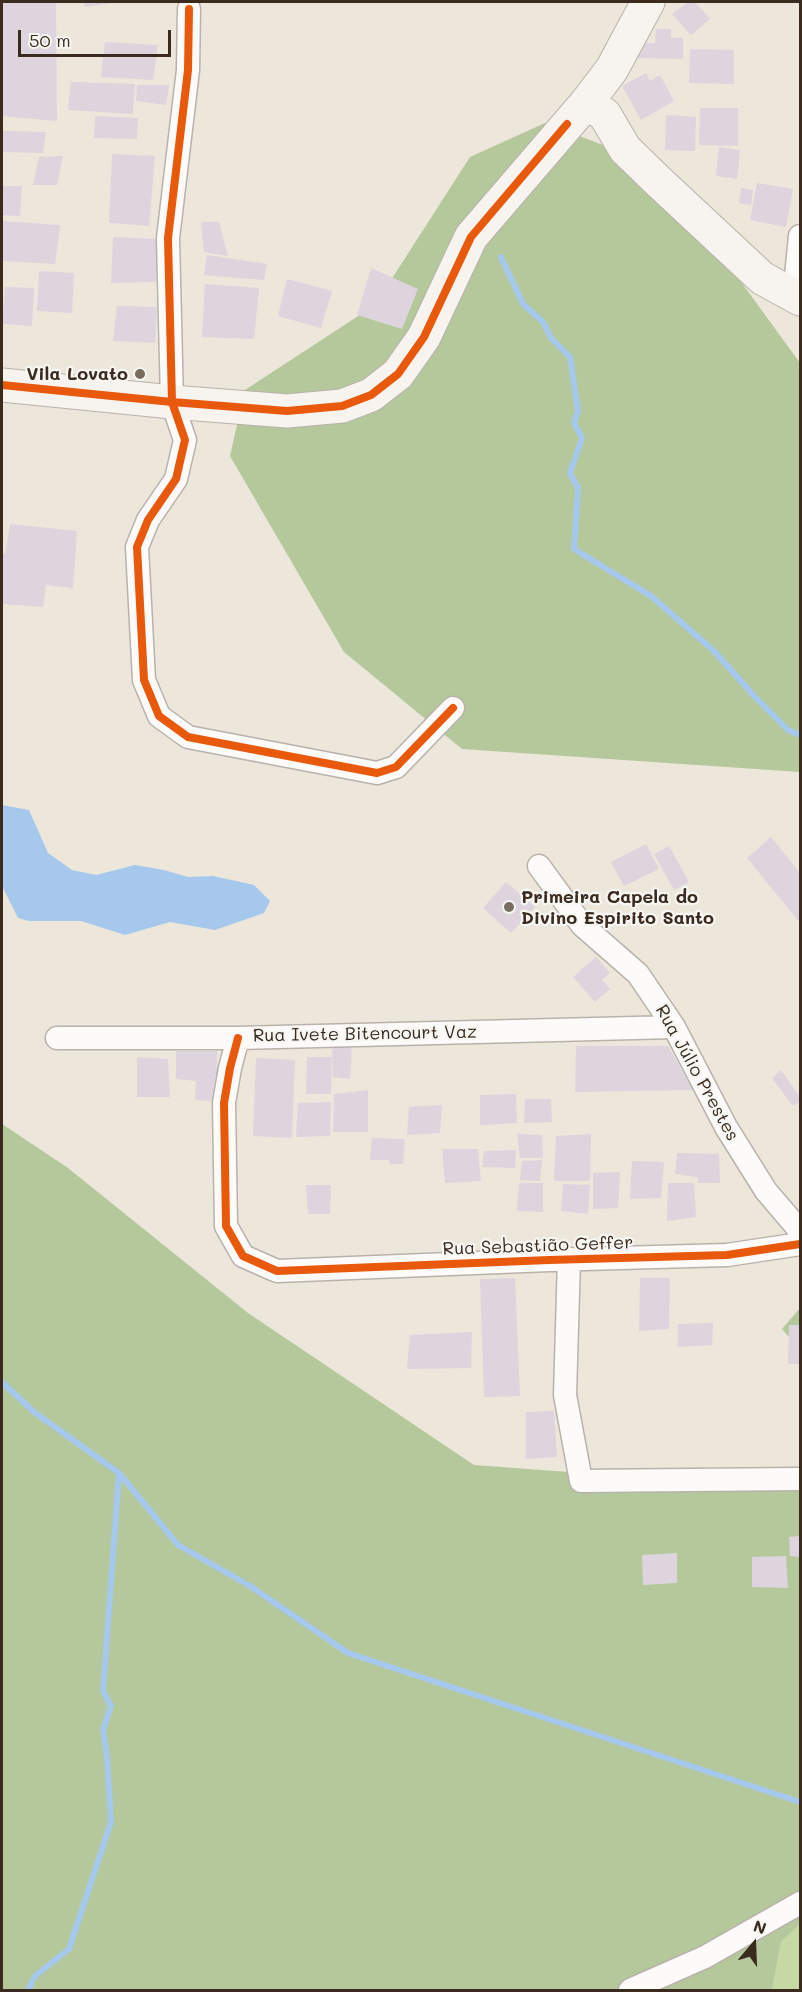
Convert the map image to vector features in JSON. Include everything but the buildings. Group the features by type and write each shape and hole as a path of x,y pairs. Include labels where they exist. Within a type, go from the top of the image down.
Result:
{"street":[{"path":"2,385 287,411 342,406 371,395 398,374 424,337 471,237 612,69 648,2"},
{"path":"189,9 188,70 168,238 172,402 185,440 176,479 148,520 137,547 144,680 159,716 188,737 377,773 396,767 453,708"},
{"path":"577,113 605,115 625,149 762,278 797,298 801,236"},
{"name":"Rua Júlio Prestes","path":"539,866 582,924 638,975 674,1027 732,1137 766,1191 801,1231"},
{"name":"Rua Ivete Bitencourt Vaz","path":"57,1038 238,1038 674,1027"},
{"name":"Rua Sebastião Geffer","path":"238,1038 224,1103 226,1226 243,1256 277,1270 727,1255 801,1244"},
{"path":"569,1259 565,1395 581,1481 801,1479"},
{"path":"630,1990 705,1958 801,1903"}],"green space":[{"path":"545,123 656,165 800,363 800,772 462,749 344,652 230,456 245,390 375,305 470,157"},
{"path":"2,1124 68,1168 248,1313 474,1465 757,1486 800,1475 800,1924 781,1942 772,1990 2,1990"},
{"path":"800,1308 800,1349 782,1329"},
{"path":"800,1924 800,1990 772,1990 781,1942"}],"water":[{"path":"2,805 29,810 48,853 72,870 96,875 135,865 188,877 213,876 254,885 270,901 264,913 215,930 170,922 125,935 81,921 29,921 18,918 2,886"}],"waterway":[{"path":"501,257 523,304 543,322 551,338 570,357 578,411 574,423 582,438 570,473 578,488 574,549 651,596 714,651 788,730 800,735"},
{"path":"2,1382 34,1412 119,1473 178,1545 250,1586 348,1653 800,1802"},
{"path":"28,1990 35,1976 69,1949 111,1822 103,1730 111,1706 103,1691 119,1473"}],"cycle path":[{"path":"189,9 188,70 168,238 172,402 185,440 176,479 148,520 137,547 144,680 159,716 188,737 377,773 396,767 453,708"},
{"path":"2,385 287,411 342,406 371,395 398,374 424,337 471,237 567,124"},
{"path":"238,1038 224,1103 226,1226 243,1256 277,1271 727,1255 800,1244"}],"place":[{"name":"Vila Lovato","path":"140,374"},
{"name":"Primeira Capela do Divino Espirito Santo","path":"509,907"}]}
